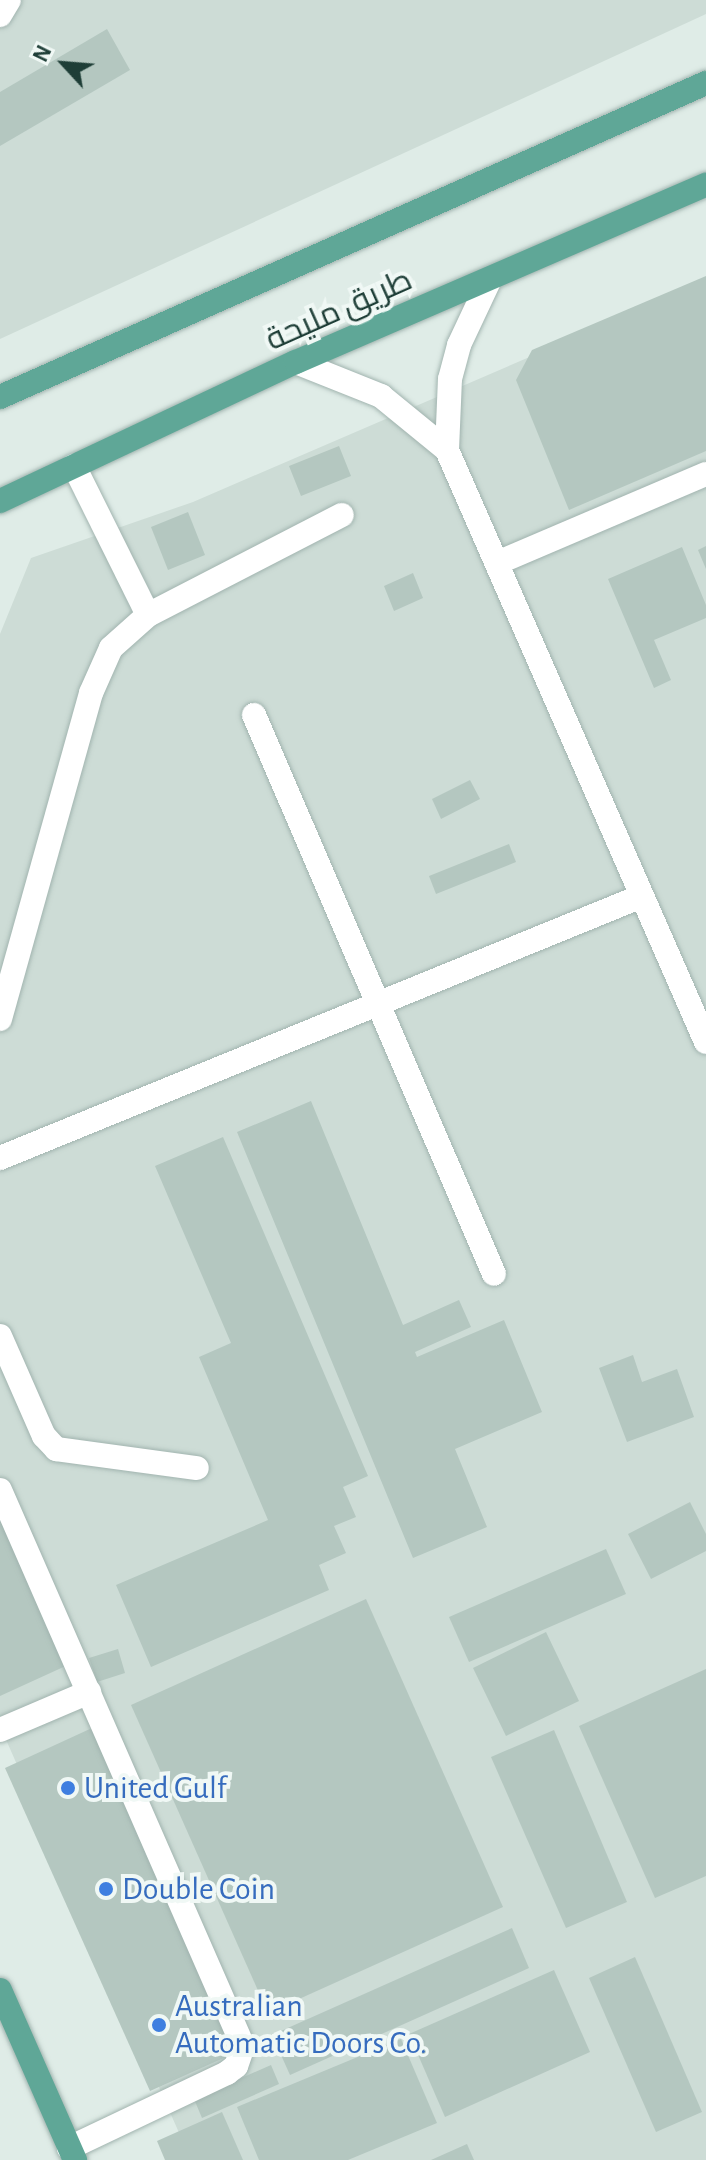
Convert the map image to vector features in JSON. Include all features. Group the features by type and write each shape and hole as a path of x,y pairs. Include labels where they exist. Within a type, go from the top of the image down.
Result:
{"main road":[{"name":"طريق مليحة","path":"0,397 706,83"},
{"name":"طريق مليحة","path":"0,501 296,362 706,185"},
{"path":"0,1990 72,2154"}],"street":[{"path":"0,15 9,0"},
{"path":"490,279 468,323 450,379 447,450 706,1042"},
{"path":"296,362 381,396 447,450"},
{"path":"74,466 148,615"},
{"path":"497,563 706,474"},
{"path":"0,1019 99,670 111,648 148,615 342,515"},
{"path":"254,715 494,1274"},
{"path":"0,1158 642,896"},
{"path":"0,1336 44,1436 56,1449 197,1468"},
{"path":"0,1490 243,2046 236,2066 227,2073 72,2154"},
{"path":"0,1730 89,1692"}],"shaded area":[{"path":"0,0 706,0 706,14 0,339"},
{"path":"706,281 706,2160 191,2160 0,1726 0,634 31,558 193,502"}],"building":[{"path":"107,29 130,70 0,146 0,92"},
{"path":"706,276 706,451 569,510 516,380 532,350"},
{"path":"339,446 351,476 301,496 289,466"},
{"path":"188,512 205,555 168,570 151,527"},
{"path":"706,546 706,569 698,550"},
{"path":"682,547 706,605 706,618 654,640 671,680 654,688 608,579"},
{"path":"413,573 423,598 394,611 384,586"},
{"path":"470,780 480,799 441,819 432,799"},
{"path":"509,844 516,862 436,894 429,876"},
{"path":"311,1101 403,1325 459,1300 471,1327 415,1352 417,1357 504,1320 542,1412 455,1449 487,1527 413,1558 237,1132"},
{"path":"223,1137 368,1476 343,1487 356,1517 334,1526 346,1553 319,1565 329,1590 151,1667 116,1585 268,1520 199,1357 231,1343 155,1166"},
{"path":"633,1355 642,1382 677,1369 694,1417 627,1442 599,1368"},
{"path":"690,1502 706,1534 706,1551 651,1579 628,1534"},
{"path":"0,1509 70,1664 0,1696"},
{"path":"606,1549 626,1594 469,1662 449,1617"},
{"path":"366,1599 503,1907 268,2013 131,1705"},
{"path":"546,1632 579,1701 506,1736 473,1668"},
{"path":"118,1649 125,1673 97,1682 89,1658"},
{"path":"706,1669 706,1876 655,1898 579,1726"},
{"path":"92,1728 237,2052 150,2091 5,1768"},
{"path":"554,1730 627,1902 566,1928 491,1757"},
{"path":"512,1928 529,1968 290,2075 272,2035"},
{"path":"635,1957 702,2112 656,2132 589,1978"},
{"path":"554,1970 590,2052 445,2117 409,2034"},
{"path":"401,2039 437,2123 348,2160 259,2160 237,2107"},
{"path":"271,2065 279,2084 202,2118 194,2099"},
{"path":"222,2112 243,2160 165,2160 157,2141"},
{"path":"467,2144 474,2160 431,2160"}],"place":[{"name":"United Gulf","path":"68,1788"},
{"name":"Double Coin","path":"106,1889"},
{"name":"Australian Automatic Doors Co.","path":"159,2025"}]}
